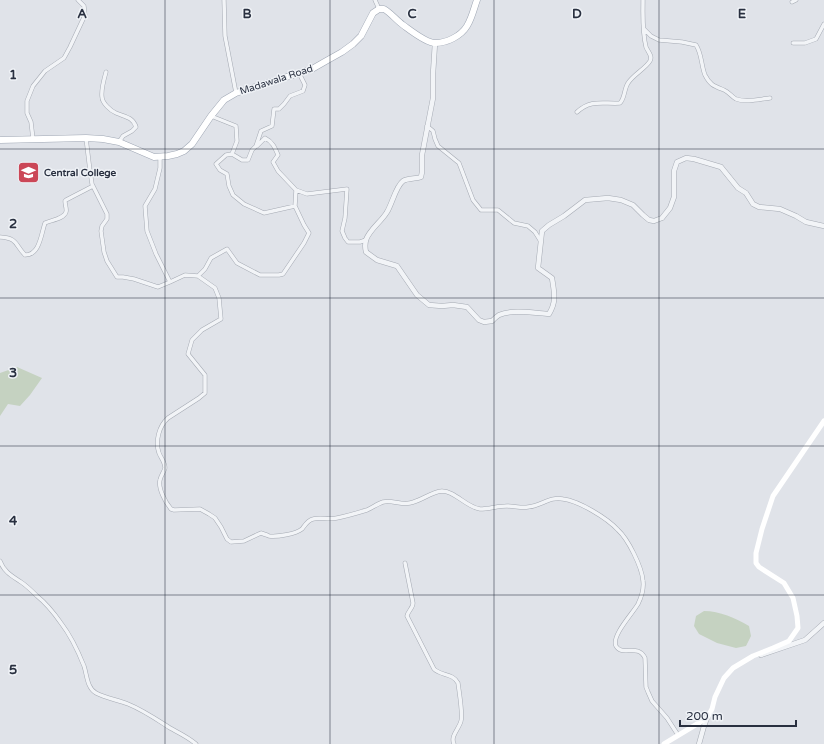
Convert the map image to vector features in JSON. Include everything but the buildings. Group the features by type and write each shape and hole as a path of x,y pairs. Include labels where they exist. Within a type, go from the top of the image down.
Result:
{"main road":[{"path":"379,9 384,9 408,29 426,40 435,43 450,39 462,32 466,27 477,0"},
{"name":"Madawala Road","path":"0,140 103,138 119,142 154,157 177,154 189,148 224,100 236,93 312,69 326,61 353,44 361,36 373,13 379,9"},
{"path":"664,744 707,718 724,678 733,668 753,656 789,641 798,628 793,598 784,583 759,567 756,563 756,553 762,529 774,496 824,421"}],"street":[{"path":"33,139 31,122 27,113 27,101 33,86 45,72 64,58 70,47 85,15 84,6 78,0"},
{"path":"224,0 225,36 236,93"},
{"path":"375,0 379,9"},
{"path":"577,112 583,106 590,104 620,103 627,84 651,59 651,55 647,48 644,29 643,0"},
{"path":"793,43 805,43 816,39 824,24"},
{"path":"644,29 651,36 659,40 696,45 699,50 703,69 710,83 734,98 749,101 770,98"},
{"path":"435,43 432,74 433,98 422,155 421,177 404,180 398,185 394,198 387,212 369,234 365,246 366,252 377,260 397,266 417,295 429,305 454,305 466,307 479,320 484,322 492,321 498,316 506,313 526,312 549,314 554,306 555,296 552,278 538,268 542,232 549,225 585,200 608,198 620,200 633,205 649,220 654,221 662,218 670,208 674,197 674,171 677,162 686,158 721,167 738,188 746,194 753,204 759,207 780,209 806,222 824,226"},
{"path":"106,72 101,96 103,101 116,113 125,116 134,122 136,127 123,136 119,142"},
{"path":"256,146 261,131 272,126 274,109 279,109 290,96 303,91 305,85 299,73"},
{"path":"211,116 236,126 237,141 232,154"},
{"path":"427,126 433,131 438,146 460,163 472,200 481,210 498,210 514,223 528,226 535,232 540,240"},
{"path":"86,138 93,186 107,214 107,219 102,226 101,231 104,252 107,261 117,277 123,276 158,287 185,275 198,276 215,288 219,298 221,319 202,330 192,340 188,354 205,375 205,392 199,398 168,418 160,429 157,445 165,469 160,480 160,486 170,509 200,509 215,518 229,540 231,542 235,542 244,541 261,533 270,536 293,533 298,531 308,521 314,519 330,520 367,510 384,502 410,503 442,491 448,492 468,504 480,509 508,506 528,507 558,498 577,503 608,521 618,530 629,545 639,565 642,572 644,585 641,596 615,642 618,649 638,651 643,655 646,687 648,692 652,700 667,718 678,735"},
{"path":"295,206 264,213 244,204 233,195 229,186 227,174 220,170 216,164 226,155 232,154 242,160 248,160 252,150 265,138 270,141 278,155 274,162 278,171 296,190 307,194 347,189 345,218 342,231 348,242 360,242 366,240"},
{"path":"160,156 160,168 155,189 145,206 147,231 156,254 170,282"},
{"path":"0,237 7,237 13,240 18,244 25,255 34,253 41,240 45,223 66,214 66,200 93,186"},
{"path":"198,276 205,269 211,258 227,250 237,263 260,275 282,274 304,243 309,233 295,206 296,190"},
{"path":"0,561 9,575 20,581 49,606 61,622 79,655 90,687 93,690 99,695 122,701 141,710 188,737 196,744"},
{"path":"405,563 413,602 413,606 407,616 434,669 439,673 452,676 458,683 462,716 453,736 454,744"},
{"path":"753,656 804,640 824,623"},
{"path":"699,744 707,718"}],"green space":[{"path":"17,367 42,378 20,406 8,404 0,416 0,373"},
{"path":"704,611 716,612 738,620 749,626 751,636 746,646 736,648 717,643 699,634 694,626 696,616"}],"place":[{"name":"Central College","path":"28,172"}]}
